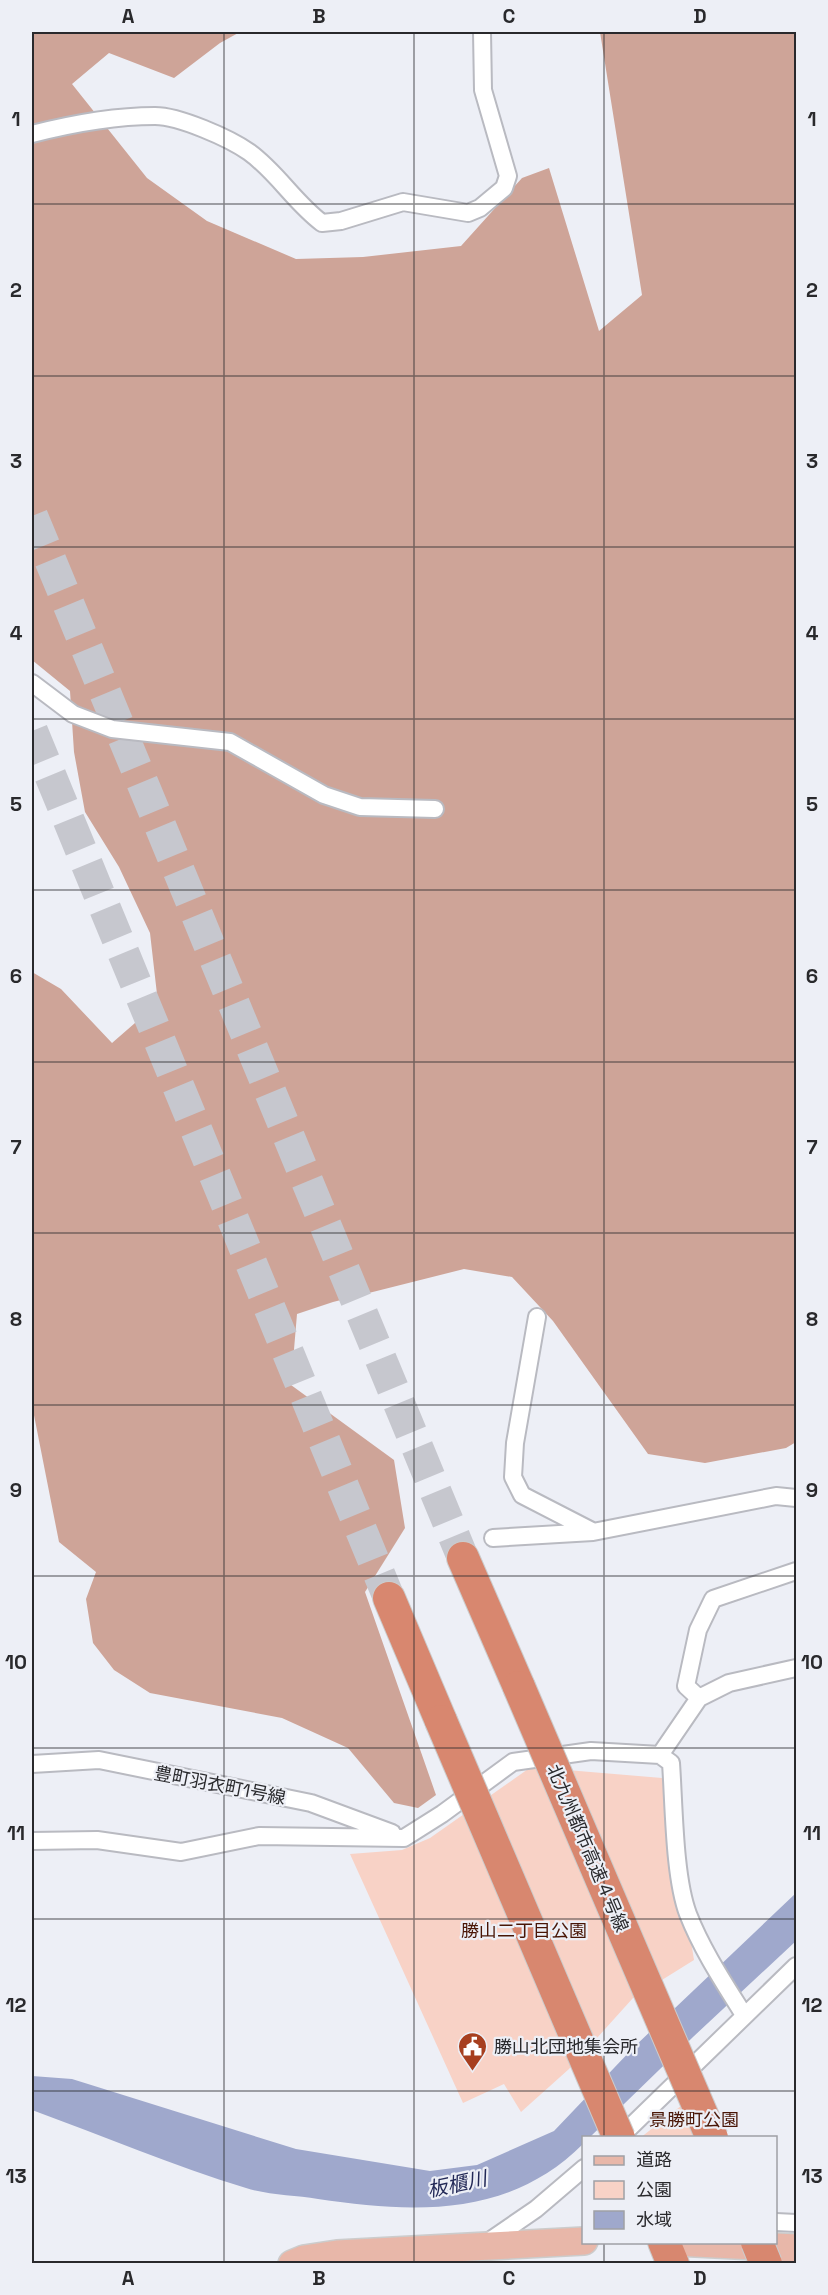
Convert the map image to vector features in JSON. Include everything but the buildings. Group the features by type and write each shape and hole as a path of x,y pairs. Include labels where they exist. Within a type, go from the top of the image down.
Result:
{"highway":[{"name":"北九州都市高速４号線","path":"463,1558 711,2136"},
{"path":"388,1598 618,2136"},
{"path":"665,2244 673,2264"},
{"path":"758,2244 766,2264"}],"main road":[{"path":"292,2264 304,2259 338,2254 582,2241"},
{"path":"716,2244 796,2248"}],"street":[{"path":"32,134 74,124 157,116 200,128 248,151 267,168 305,210 322,222 341,221 403,202 468,213 480,208 504,188 508,176 483,90 482,32"},
{"path":"32,683 73,714 112,729 230,742 324,795 360,807 435,809"},
{"path":"537,1317 515,1443 513,1477 522,1495 593,1532"},
{"path":"493,1538 593,1532 776,1496 796,1498"},
{"path":"699,1698 687,1686 698,1630 713,1599 796,1571"},
{"path":"660,1755 699,1698 729,1683 796,1668"},
{"path":"32,1841 97,1839 182,1852 259,1836 404,1838 442,1814 513,1762 591,1751 660,1755 671,1763 681,1881 687,1913 708,1956 741,2011"},
{"name":"豊町羽衣町1号線","path":"32,1764 99,1760 311,1803 404,1838"},
{"path":"621,2136 741,2011 796,1966"},
{"path":"481,2247 536,2209 582,2170"},
{"path":"777,2222 796,2223"}],"green space":[{"name":"勝山二丁目公園","path":"531,1767 662,1778 666,1783 694,1960 633,1998 569,2069 521,2112 504,2084 463,2103 350,1854 402,1850 430,1838"},
{"name":"景勝町公園","path":"700,2091 725,2136 643,2136"}],"shaded area":[{"path":"32,32 240,32 220,43 174,78 109,53 72,84 147,178 207,221 296,259 363,257 461,246 522,178 549,168 599,331 642,295 600,32 796,32 796,1442 786,1448 705,1463 648,1454 553,1321 512,1277 464,1269 333,1302 297,1314 291,1385 394,1460 405,1528 365,1592 436,1795 418,1808 394,1803 348,1748 282,1718 150,1693 114,1670 93,1643 86,1599 96,1572 59,1542 32,1405 32,972 61,989 112,1043 158,1003 150,933 119,867 85,812 74,752 70,691 32,660"}],"water":[{"name":"板櫃川","path":"796,1893 796,1941 591,2136 582,2136 582,2145 554,2168 524,2186 492,2198 425,2207 389,2207 263,2192 192,2170 32,2110 32,2076 72,2079 296,2149 430,2171 477,2165 554,2131 634,2047"}],"tunnel":[{"path":"32,516 463,1558"},
{"path":"32,731 389,1598"}],"place":[{"name":"勝山北団地集会所","path":"473,2072"}]}
